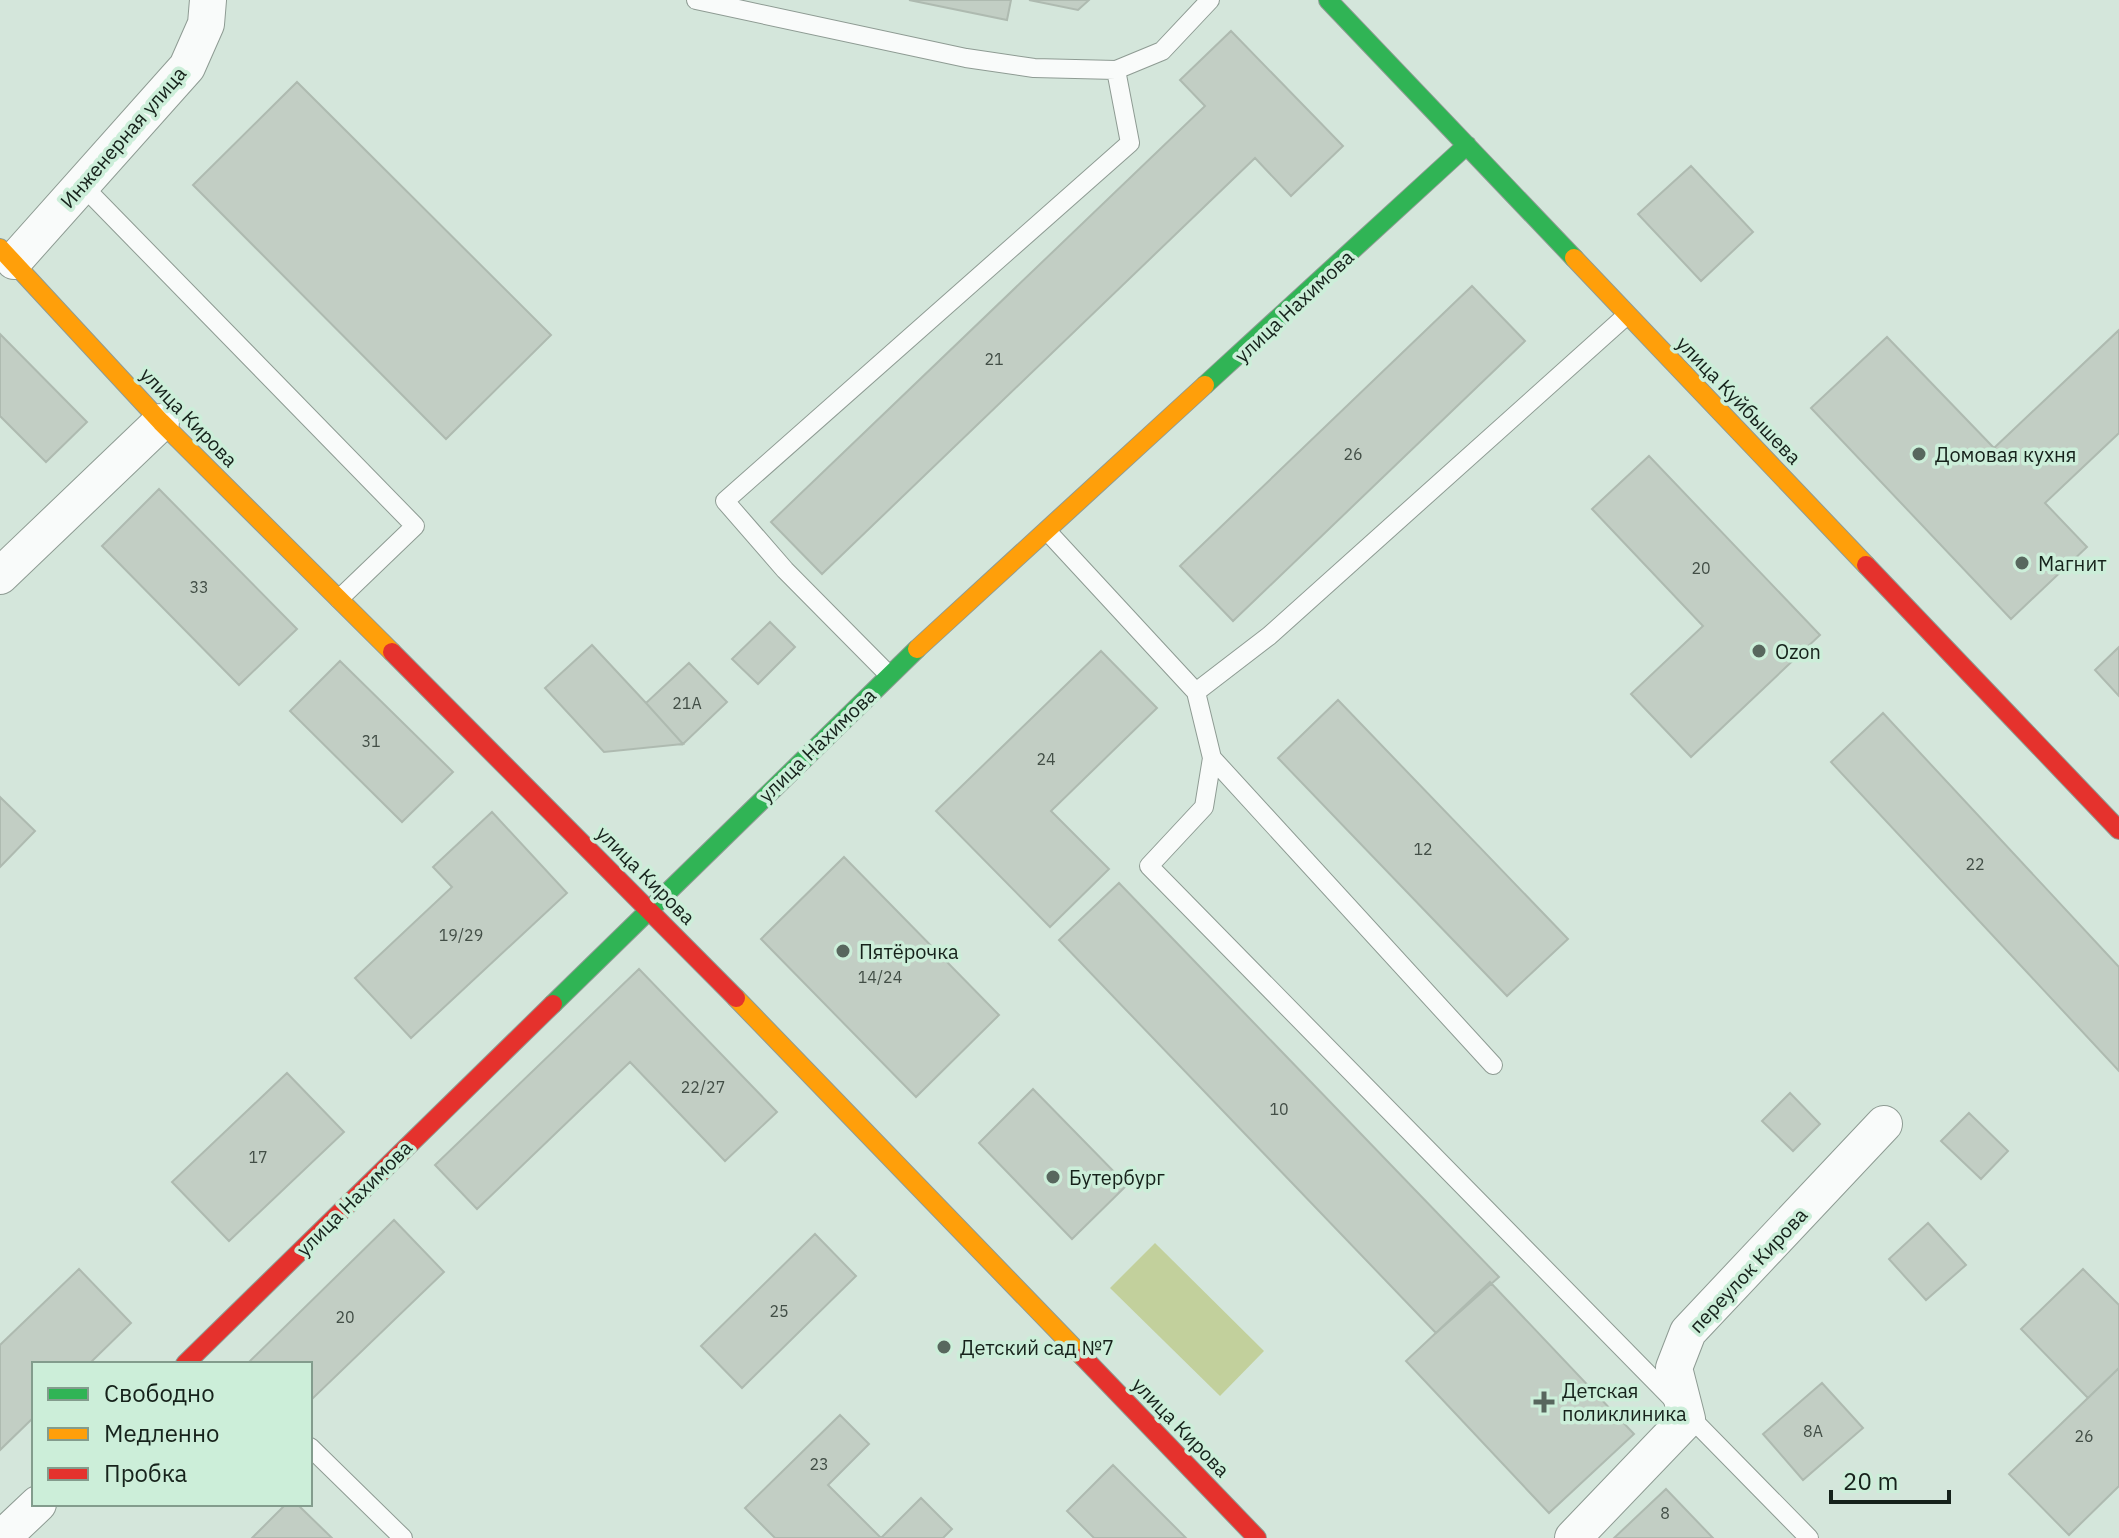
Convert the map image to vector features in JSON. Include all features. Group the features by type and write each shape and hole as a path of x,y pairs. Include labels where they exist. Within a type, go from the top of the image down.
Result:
{"street":[{"name":"Инженерная улица","path":"7,254 82,185 187,67 206,24 208,0"},
{"name":"улица Куйбышева","path":"1328,0 2119,830"},
{"name":"улица Нахимова","path":"189,1362 210,1350 649,908 889,675 1467,145"},
{"name":"улица Кирова","path":"7,254 161,422 649,908 1257,1538"},
{"path":"0,576 161,422"},
{"name":"переулок Кирова","path":"1687,1419 1674,1368 1688,1332 1884,1124"},
{"path":"1573,1538 1687,1419"},
{"path":"2,1538 36,1506"}],"lane":[{"path":"696,0 966,58 1034,68 1116,70 1162,51 1210,0"},
{"path":"889,675 785,570 725,501 1130,143 1116,70"},
{"path":"82,185 415,526 338,600"},
{"path":"1196,692 1269,636 1627,315"},
{"path":"1048,532 1196,692 1212,758 1204,807 1149,866 1687,1419 1809,1538"},
{"path":"1212,758 1493,1065"},
{"path":"312,1449 403,1538"}],"green space":[{"path":"1155,1243 1264,1351 1220,1396 1110,1288"}],"building":[{"path":"909,0 1011,0 1007,20"},
{"path":"1029,0 1089,0 1078,10"},
{"path":"1231,31 1343,146 1291,196 1255,158 822,574 771,522 1205,106 1180,80"},
{"path":"297,82 551,335 446,439 193,185"},
{"path":"1691,166 1753,232 1701,281 1638,214"},
{"path":"1472,286 1525,341 1233,621 1180,566"},
{"path":"2119,330 2119,433 2045,503 2087,547 2011,619 1811,408 1887,337 1994,448"},
{"path":"0,334 87,422 46,462 0,416"},
{"path":"1649,456 1820,635 1691,757 1631,694 1703,626 1592,509"},
{"path":"159,489 297,629 239,685 102,546"},
{"path":"770,622 795,647 758,684 732,659"},
{"path":"592,645 683,744 604,752 545,688"},
{"path":"2119,647 2119,696 2095,670"},
{"path":"1101,651 1157,708 1051,811 1109,869 1050,927 936,811"},
{"path":"340,661 453,772 402,822 290,711"},
{"path":"689,663 727,702 683,744 646,703"},
{"path":"1338,700 1568,939 1507,996 1278,758"},
{"path":"1883,713 2119,967 2119,1071 1831,762"},
{"path":"0,797 35,831 0,867"},
{"path":"492,812 567,893 411,1038 355,978 452,887 433,867"},
{"path":"844,857 999,1015 916,1097 761,939"},
{"path":"1119,883 1499,1277 1436,1333 1059,940"},
{"path":"639,969 777,1112 725,1161 630,1062 477,1209 435,1165"},
{"path":"287,1073 344,1132 229,1241 172,1182"},
{"path":"1033,1089 1127,1185 1072,1239 979,1143"},
{"path":"1790,1093 1820,1124 1793,1151 1762,1121"},
{"path":"1969,1113 2008,1151 1981,1179 1941,1141"},
{"path":"394,1220 444,1272 312,1399 312,1362 249,1362"},
{"path":"1928,1223 1966,1265 1926,1300 1889,1259"},
{"path":"815,1234 856,1276 742,1388 701,1346"},
{"path":"79,1269 131,1323 91,1362 32,1362 32,1419 0,1450 0,1345"},
{"path":"2083,1269 2119,1305 2119,1368 2088,1398 2021,1329"},
{"path":"1490,1282 1634,1434 1549,1513 1406,1361"},
{"path":"2119,1368 2119,1486 2069,1535 2009,1474"},
{"path":"1822,1383 1863,1428 1803,1480 1763,1434"},
{"path":"840,1415 869,1444 828,1485 881,1538 775,1538 745,1508"},
{"path":"1113,1465 1186,1538 1094,1538 1067,1511"},
{"path":"1666,1489 1713,1538 1614,1538"},
{"path":"921,1498 952,1529 943,1538 881,1538"},
{"path":"284,1506 299,1506 332,1538 252,1538"}],"traffic: fast":[{"path":"1328,0 1574,258"},
{"path":"1205,385 1467,145"},
{"path":"553,1004 917,649"}],"traffic: slow":[{"path":"0,248 161,422 392,652"},
{"path":"1574,258 1866,565"},
{"path":"917,649 1205,385"},
{"path":"736,998 1083,1357"}],"traffic: jam":[{"path":"1866,565 2119,830"},
{"path":"392,652 736,998"},
{"path":"187,1362 553,1004"},
{"path":"1083,1357 1257,1538"}],"place":[{"name":"Домовая кухня","path":"1919,454"},
{"name":"Магнит","path":"2022,563"},
{"name":"Ozon","path":"1759,651"},
{"name":"Пятёрочка","path":"843,951"},
{"name":"Бутербург","path":"1053,1177"},
{"name":"Детский сад №7","path":"944,1347"},
{"name":"Детская поликлиника","path":"1544,1402"}]}
